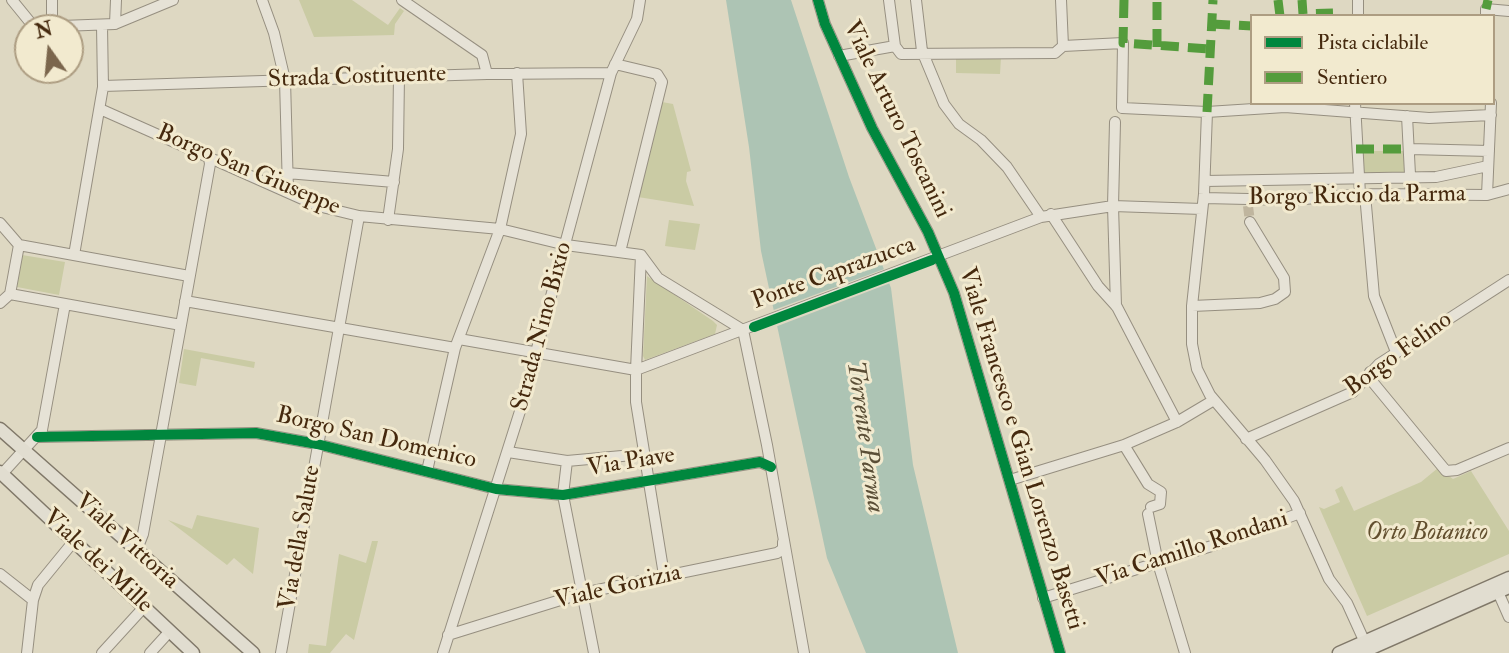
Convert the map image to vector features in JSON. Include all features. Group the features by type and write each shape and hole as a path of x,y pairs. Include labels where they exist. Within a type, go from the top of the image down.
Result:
{"main road":[{"name":"Viale Vittoria","path":"0,429 253,653"},
{"name":"Viale dei Mille","path":"1,473 192,652"},
{"path":"1365,649 1445,606 1509,578"},
{"path":"1339,653 1365,649 1504,590"}],"street":[{"path":"12,0 23,14"},
{"path":"116,0 116,24"},
{"path":"84,26 116,24 173,0"},
{"path":"262,0 274,33 285,80 288,191"},
{"path":"402,0 482,55 487,74"},
{"name":"Strada Nino Bixio","path":"443,653 508,452 613,69 637,19 640,0"},
{"name":"Viale Arturo Toscanini","path":"818,0 839,56 934,259"},
{"path":"890,0 895,46 901,54 922,51 1042,54 1055,53 1063,46 1123,43 1122,108 1208,112 1285,107 1355,107 1407,116 1491,115"},
{"path":"916,0 922,51 944,104 959,124 981,140 1007,167 1116,307 1177,422"},
{"path":"1061,0 1063,46"},
{"path":"1486,12 1509,11"},
{"path":"74,255 103,86 102,26"},
{"path":"839,56 895,46"},
{"name":"Strada Costituente","path":"103,86 613,69 657,74 662,82 620,252"},
{"path":"427,471 457,344 500,229 521,134 517,73"},
{"path":"388,220 394,182 399,76"},
{"path":"1487,195 1491,105"},
{"path":"1355,107 1359,177 1374,296 1396,352"},
{"name":"Borgo San Giuseppe","path":"100,108 318,206 388,220 500,229 566,245 641,255"},
{"path":"1208,112 1205,181 1192,306 1194,357 1200,380 1271,469 1300,513 1329,579 1348,603 1365,649"},
{"path":"1407,116 1411,194"},
{"path":"1115,122 1113,206 1116,307"},
{"path":"1410,149 1489,151"},
{"path":"136,552 143,534 210,162 204,154"},
{"path":"1205,181 1411,178 1458,174 1488,166"},
{"path":"287,173 394,182"},
{"name":"Borgo Riccio da Parma","path":"1046,215 1113,206 1247,203 1363,194 1487,195 1509,189"},
{"name":"Ponte Caprazucca","path":"636,370 1046,215"},
{"name":"Via della Salute","path":"281,653 359,216"},
{"path":"1192,306 1250,304 1275,299 1286,288 1280,272 1254,233 1250,222"},
{"path":"0,223 19,245 189,276"},
{"path":"0,303 10,294 19,245"},
{"path":"641,255 658,278 743,331 771,467 804,653"},
{"path":"641,255 636,402 664,575"},
{"name":"Viale Francesco e Gian Lorenzo Basetti","path":"934,259 954,293 1060,653"},
{"name":"Borgo Felino","path":"1246,439 1348,394 1396,352 1509,280"},
{"path":"10,294 181,325"},
{"path":"185,301 337,328 536,352 636,370"},
{"path":"1,473 42,430 65,304"},
{"path":"1370,372 1371,380 1410,430 1439,465 1449,471 1509,447"},
{"path":"1010,480 1124,445 1177,422 1214,400"},
{"name":"Borgo San Domenico","path":"37,437 257,433 317,444 496,489"},
{"path":"1124,445 1148,484 1161,492 1160,504 1149,511 1158,563 1185,653"},
{"path":"508,452 568,461 644,454"},
{"path":"568,461 563,495 594,653"},
{"name":"Via Piave","path":"496,489 563,495 760,462 771,467"},
{"name":"Via Camillo Rondani","path":"1043,598 1158,563 1300,513"},
{"path":"27,653 33,600 38,586 74,541"},
{"name":"Viale Gorizia","path":"449,635 583,593 775,554 783,549 783,542"},
{"path":"0,574 33,600"},
{"path":"1504,590 1509,617"},
{"path":"102,653 144,607"},
{"path":"150,653 170,631"}],"green space":[{"path":"299,0 352,0 388,25 400,8 404,11 395,24 394,35 314,37"},
{"path":"956,56 1001,57 1000,74 956,73"},
{"path":"662,102 673,104 691,171 687,172 686,181 694,206 638,197"},
{"path":"1360,151 1405,151 1406,175 1362,174"},
{"path":"669,220 700,224 695,250 665,246"},
{"path":"22,255 65,262 59,295 17,287"},
{"path":"647,276 713,321 717,325 715,334 645,360"},
{"path":"184,349 255,362 254,368 201,358 196,386 179,383"},
{"name":"Orto Botanico","path":"1438,468 1453,479 1471,471 1509,531 1509,554 1367,616 1319,507 1324,509 1340,502 1335,490 1342,486 1354,511 1421,482"},
{"path":"197,515 259,528 253,574 234,558 227,565 168,520 192,529"},
{"path":"372,541 378,541 354,640 346,634 330,653 308,653 309,644 326,646 339,554 366,563"}],"water":[{"name":"Torrente Parma","path":"726,0 791,0 849,177 891,288 913,465 958,653 866,653 827,558 761,251 749,147"}],"pier":[{"path":"887,268 893,282 775,327 771,311"}],"tunnel":[{"path":"1248,206 1250,222"}],"marked path":[{"path":"1124,0 1123,43 1211,49"},
{"path":"1157,0 1157,47"},
{"path":"1207,112 1213,0"},
{"path":"1278,0 1280,14"},
{"path":"1302,0 1303,14 1333,13"},
{"path":"1486,9 1488,0"},
{"path":"1212,24 1250,26"},
{"path":"1356,149 1410,149"}],"cycle path":[{"path":"818,0 825,24 872,128 928,232 954,293 1060,653"},
{"path":"754,327 932,260"},
{"path":"37,437 256,433 317,444 496,489 563,495 760,462 771,467"}]}
